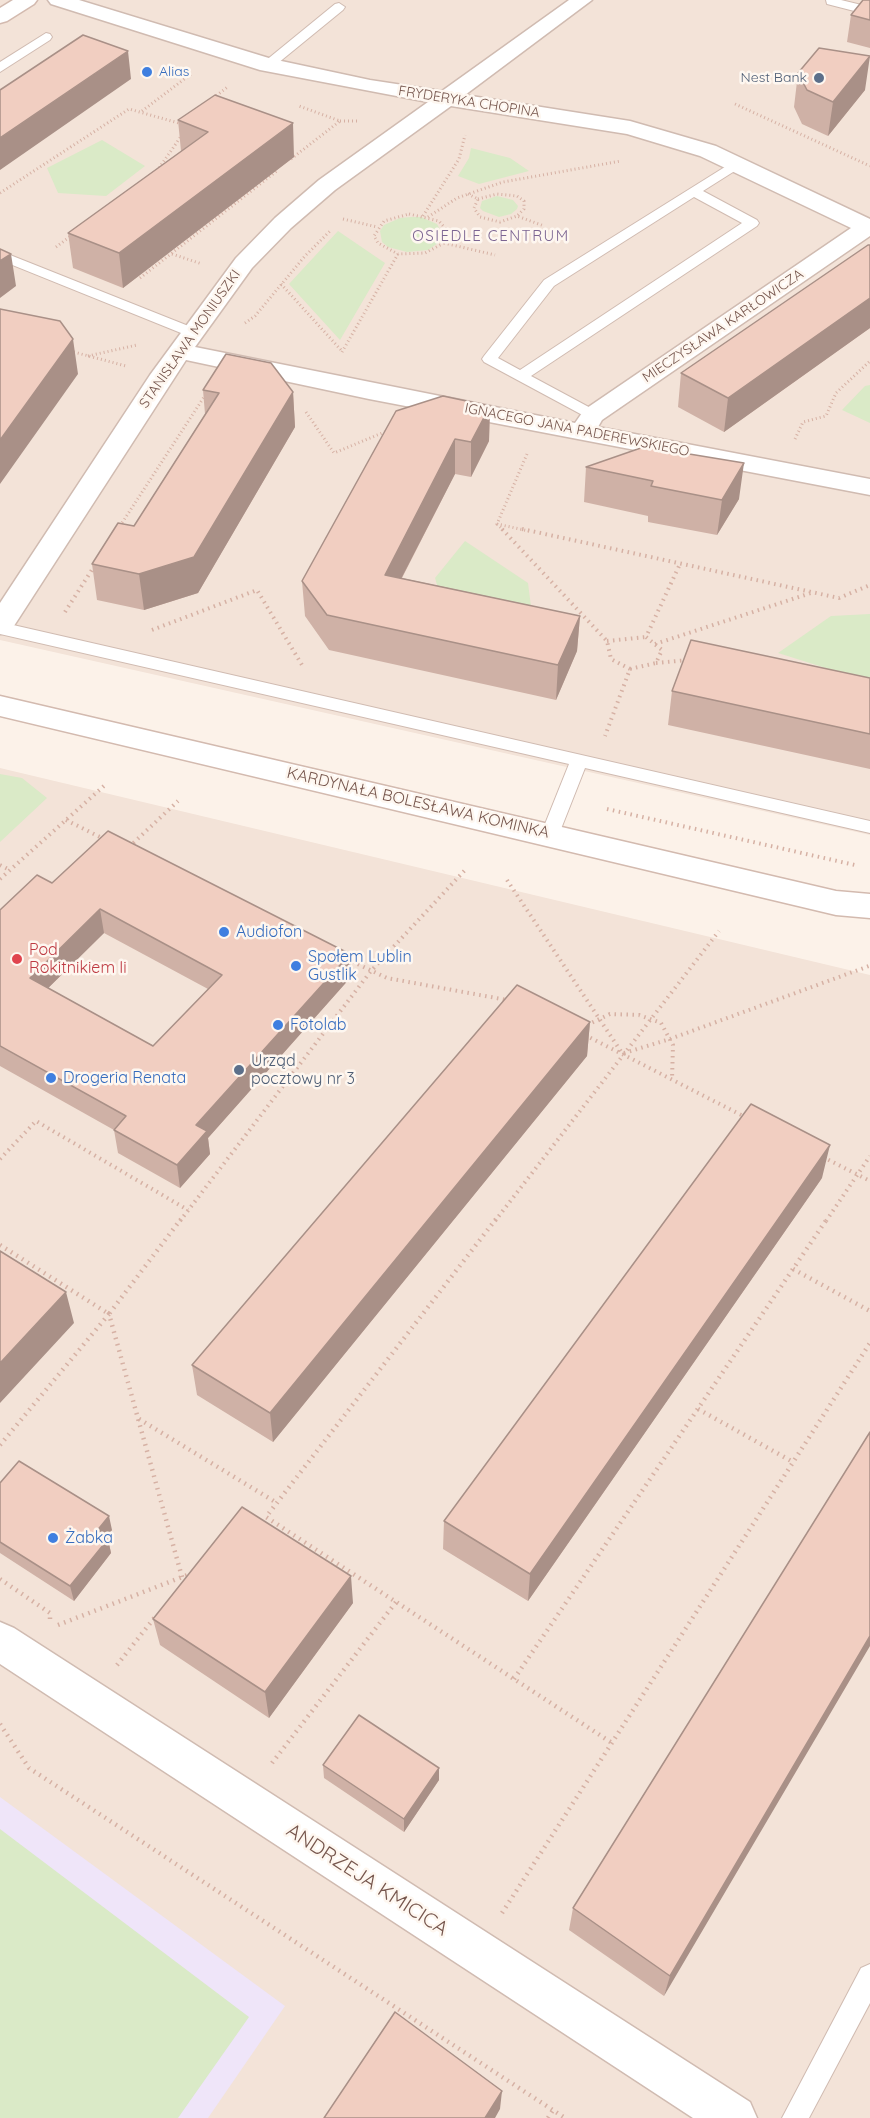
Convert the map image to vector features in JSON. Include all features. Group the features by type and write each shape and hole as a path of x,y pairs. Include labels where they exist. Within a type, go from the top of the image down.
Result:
{"street":[{"path":"0,17 27,0"},
{"name":"FRYDERYKA CHOPINA","path":"58,0 263,64 447,99 630,128 708,151 869,227"},
{"name":"STANISŁAWA MONIUSZKI","path":"0,626 162,375 239,269 283,223 327,185 582,0"},
{"name":"MIECZYSŁAWA KARŁOWICZA","path":"587,423 869,227"},
{"name":"IGNACEGO JANA PADEREWSKIEGO","path":"185,341 227,361 540,423 587,423 782,470 870,487"},
{"name":"KARDYNAŁA BOLESŁAWA KOMINKA","path":"0,706 836,903 870,906"},
{"name":"KARDYNAŁA BOLESŁAWA KOMINKA","path":"836,903 870,918"},
{"name":"ANDRZEJA KMICICA","path":"3,1643 734,2118"}],"lane":[{"path":"831,1 870,11"},
{"path":"263,64 339,7"},
{"path":"0,68 46,38"},
{"path":"587,423 521,376 489,358 549,283 736,164"},
{"path":"521,376 752,223 693,191"},
{"path":"0,255 112,300 185,341"},
{"path":"0,626 870,827"},
{"path":"550,834 587,762"},
{"path":"795,2118 870,1977"}],"path":[{"path":"208,101 263,64"},
{"path":"141,112 197,69"},
{"path":"735,104 870,166"},
{"path":"112,300 340,120 297,105"},
{"path":"0,193 129,109 188,125"},
{"path":"423,216 459,159 463,149 466,126"},
{"path":"151,174 161,166 183,134"},
{"path":"428,217 467,194 534,174 630,160"},
{"path":"467,194 478,199 497,194 517,196 524,201 524,208 517,216 500,222 480,217 474,208 478,199"},
{"path":"185,341 249,321 281,284 352,212"},
{"path":"395,216 423,216 439,221 445,228 447,236 444,243 425,253 398,254 386,249 378,243 374,236 384,221 395,216"},
{"path":"517,216 544,226"},
{"path":"343,219 378,227"},
{"path":"29,267 76,231"},
{"path":"444,243 495,255"},
{"path":"324,381 398,254"},
{"path":"281,284 342,351"},
{"path":"66,350 162,375"},
{"path":"118,530 227,361"},
{"path":"782,470 803,422 826,416 836,393 870,361"},
{"path":"497,524 540,423"},
{"path":"497,524 839,597 870,585"},
{"path":"497,524 607,641 611,659 630,669 656,663 699,659"},
{"path":"60,619 99,560"},
{"path":"646,637 680,563"},
{"path":"102,651 130,638 257,590 321,701"},
{"path":"655,644 814,592"},
{"path":"607,641 646,637 662,650 656,663"},
{"path":"587,762 630,669"},
{"path":"0,879 106,784"},
{"path":"136,855 126,849 178,801"},
{"path":"66,820 106,840"},
{"path":"0,865 10,870"},
{"path":"0,1445 110,1314 371,971 465,870"},
{"path":"507,880 623,1054"},
{"path":"255,1519 266,1517 719,930"},
{"path":"343,957 387,978 517,1001"},
{"path":"623,1054 868,966"},
{"path":"583,1026 610,1014 639,1015 661,1023 673,1046 672,1079"},
{"path":"575,1030 754,1122"},
{"path":"0,1159 36,1121 188,1210"},
{"path":"816,1153 870,1181"},
{"path":"514,1679 870,1156"},
{"path":"0,1245 110,1314 183,1580"},
{"path":"793,1269 870,1311"},
{"path":"40,1281 46,1274"},
{"path":"478,1952 870,1343"},
{"path":"698,1409 793,1462"},
{"path":"138,1419 277,1503"},
{"path":"266,1517 612,1743"},
{"path":"3,1643 183,1580 198,1565"},
{"path":"265,1773 396,1602"},
{"path":"90,1699 162,1610"},
{"path":"0,1724 29,1768 565,2118"},
{"path":"548,2118 553,2110"}],"shaded area":[{"path":"0,0 870,0 870,835 0,640"},
{"path":"0,768 870,975 870,2118 0,2118"},
{"path":"0,1797 285,2006 208,2118 0,2118"}],"green space":[{"path":"102,140 145,166 106,196 58,193 47,168"},
{"path":"471,148 510,158 529,171 479,184 458,176 469,158"},
{"path":"497,196 513,200 518,206 517,209 511,214 499,217 480,208 482,201"},
{"path":"421,217 437,224 443,235 441,241 428,250 407,252 388,247 382,242 380,231 384,225 400,218"},
{"path":"338,231 385,263 340,340 289,284"},
{"path":"870,385 870,423 842,410 865,386"},
{"path":"465,541 528,583 534,630 443,605 435,578"},
{"path":"870,614 870,682 778,653 831,616"},
{"path":"0,774 22,778 47,798 0,842"},
{"path":"0,1829 249,2017 178,2118 0,2118"}],"building":[{"path":"863,0 870,0 870,20 851,15"},
{"path":"83,35 128,51 0,138 0,90"},
{"path":"819,48 870,56 833,102 807,90 798,73"},
{"path":"215,95 293,123 119,253 68,233 208,132 178,120"},
{"path":"870,245 870,298 728,398 681,373"},
{"path":"0,249 11,254 0,261"},
{"path":"0,309 60,321 73,339 0,440"},
{"path":"226,354 271,363 293,392 194,557 139,574 92,564 118,523 134,526 219,393 203,390"},
{"path":"443,396 490,406 471,442 455,439 385,575 580,616 558,665 327,615 302,581 396,411"},
{"path":"658,442 665,450 744,463 722,500 651,486 653,481 586,467"},
{"path":"691,640 870,678 870,734 672,691"},
{"path":"108,831 350,954 196,1125 207,1131 177,1165 114,1130 126,1116 0,1046 0,910 37,875 52,883","holes":["100,909 222,975 153,1046 30,978"]},
{"path":"517,985 590,1022 270,1413 192,1365"},
{"path":"751,1104 830,1145 530,1574 444,1521"},
{"path":"0,1251 66,1292 0,1363"},
{"path":"870,1432 870,1636 670,1976 573,1908"},
{"name":"Żabka","path":"19,1461 109,1516 96,1532 108,1539 70,1586 0,1542 0,1483"},
{"path":"242,1507 351,1576 265,1692 153,1619"},
{"path":"359,1715 439,1768 404,1819 323,1765"},
{"path":"395,2012 502,2091 485,2118 324,2118"}],"place":[{"name":"Alias","path":"147,72"},
{"name":"Nest Bank","path":"819,78"},
{"name":"Audiofon","path":"224,932"},
{"name":"Pod Rokitnikiem Ii","path":"17,959"},
{"name":"Społem Lublin Gustlik","path":"296,966"},
{"name":"Fotolab","path":"278,1025"},
{"name":"Urząd pocztowy nr 3","path":"239,1070"},
{"name":"Drogeria Renata","path":"51,1078"},
{"name":"Żabka","path":"53,1538"}],"district":[{"name":"OSIEDLE CENTRUM","path":"491,236"}]}
